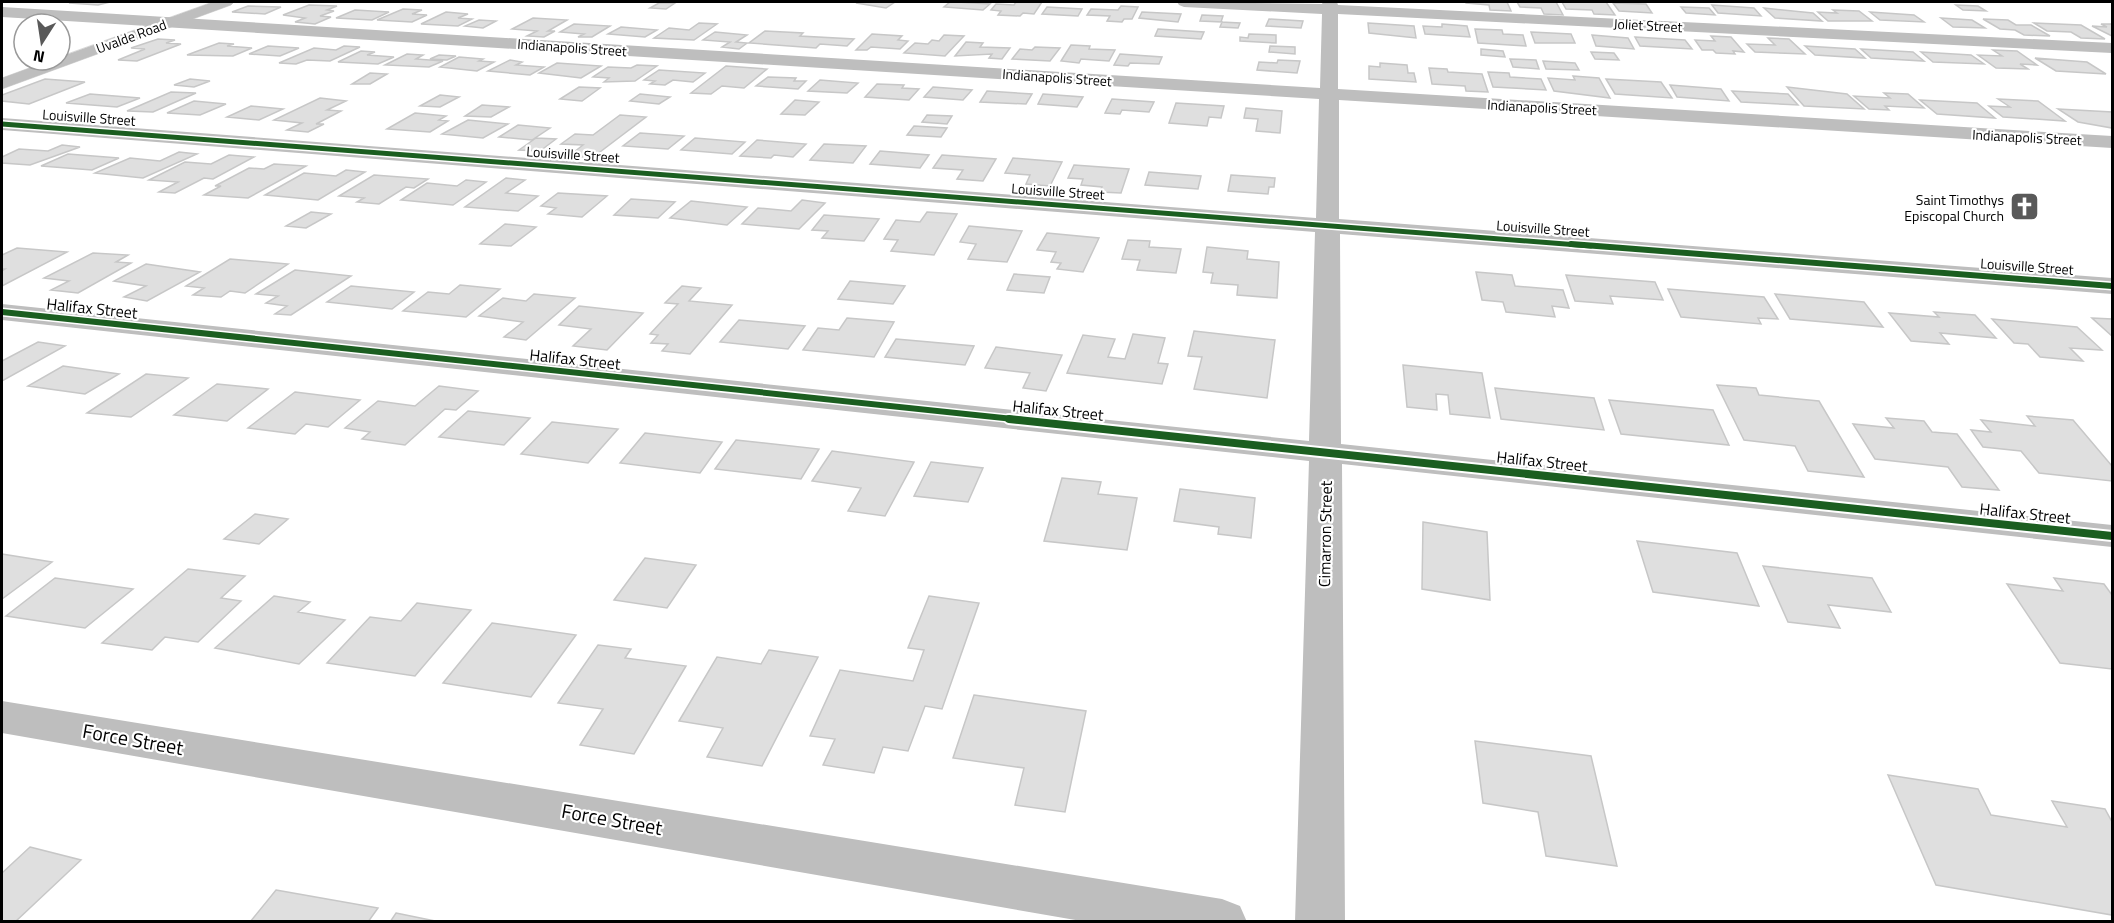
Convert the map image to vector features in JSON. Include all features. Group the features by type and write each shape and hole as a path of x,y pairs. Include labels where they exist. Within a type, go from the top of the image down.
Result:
{"street":[{"name":"Uvalde Road","path":"72,42 188,2"},
{"name":"Uvalde Road","path":"2,84 226,2"},
{"name":"Joliet Street","path":"1184,2 1330,5 2112,48"},
{"name":"Cimarron Street","path":"1320,921 1330,5"},
{"name":"Indianapolis Street","path":"2,12 2112,142"},
{"name":"Louisville Street","path":"2,124 2112,286"},
{"name":"Halifax Street","path":"2,312 2112,536"},
{"name":"Force Street","path":"2,717 1222,921"}],"building":[{"path":"110,2 98,5 69,3"},
{"path":"895,2 886,8 856,3"},
{"path":"950,2 990,4 983,10 944,7"},
{"path":"1016,2 1042,2 1034,14 998,15 1001,11 991,10 996,4 1014,5"},
{"path":"1465,2 1507,2 1511,11 1490,10 1489,5"},
{"path":"1517,2 1556,2 1563,15 1544,14 1541,8 1520,7"},
{"path":"1562,2 1606,2 1615,15 1594,14 1592,10 1566,9"},
{"path":"659,3 675,3 666,9 650,8"},
{"path":"1613,3 1646,4 1652,13 1619,11"},
{"path":"309,5 337,6 327,10 334,11 320,16 331,17 315,24 295,22 305,18 283,15"},
{"path":"1712,5 1754,8 1761,16 1718,13"},
{"path":"1956,5 1978,6 1986,11 1963,10"},
{"path":"248,6 281,7 265,14 232,12"},
{"path":"1121,6 1138,7 1132,19 1124,19 1122,22 1107,21 1110,16 1087,15 1091,9 1118,10"},
{"path":"1047,7 1082,9 1078,16 1042,14"},
{"path":"1681,7 1709,8 1715,15 1686,13"},
{"path":"1764,8 1813,13 1822,21 1775,18"},
{"path":"403,9 422,10 412,14 427,15 412,22 377,20"},
{"path":"355,10 389,12 372,20 336,18"},
{"path":"1833,10 1859,11 1872,21 1828,21 1818,12 1837,13"},
{"path":"446,12 468,14 458,18 472,19 458,26 421,24"},
{"path":"1142,12 1181,14 1178,22 1139,18"},
{"path":"1870,12 1914,15 1924,22 1880,20"},
{"path":"1202,15 1223,16 1221,22 1200,21"},
{"path":"533,18 567,20 548,31 555,31 544,37 527,36 537,31 512,29"},
{"path":"1941,18 1972,20 1985,28 1953,27"},
{"path":"1269,19 1303,21 1301,28 1266,26"},
{"path":"1983,19 2008,20 2016,25 2031,25 2050,36 2024,35 2015,30 2000,29"},
{"path":"479,20 496,21 483,28 465,26"},
{"path":"1222,22 1240,23 1238,28 1220,27"},
{"path":"699,23 717,24 694,40 654,38 669,28 689,30"},
{"path":"1368,23 1414,26 1416,38 1369,33"},
{"path":"2034,23 2081,25 2105,39 2081,38 2071,32 2047,31"},
{"path":"574,24 610,26 592,37 578,37 584,34 560,32"},
{"path":"1442,24 1467,26 1470,37 1425,34 1423,26 1442,27"},
{"path":"2101,24 2112,24 2112,36 2092,26 2107,27"},
{"path":"621,27 657,30 645,37 608,34"},
{"path":"1158,29 1204,32 1201,39 1155,36"},
{"path":"1475,29 1502,30 1503,34 1523,35 1526,46 1478,43"},
{"path":"765,31 803,33 800,36 854,39 847,46 820,44 816,48 749,43"},
{"path":"715,32 747,35 736,42 747,43 739,49 722,47 730,42 703,40"},
{"path":"1531,32 1571,34 1575,43 1535,43"},
{"path":"872,34 902,36 898,40 908,41 900,49 871,47 867,50 856,50"},
{"path":"1249,34 1276,35 1276,43 1240,41 1240,37 1248,38"},
{"path":"944,35 964,36 945,56 904,53 915,43 928,44 932,40 939,41"},
{"path":"1592,35 1628,38 1634,49 1596,46"},
{"path":"1711,36 1731,37 1744,52 1733,51 1735,54 1702,50 1695,40 1715,41"},
{"path":"1635,37 1685,40 1692,49 1640,46"},
{"path":"1768,38 1789,39 1805,54 1755,52 1747,44 1775,45"},
{"path":"158,39 175,40 166,43 181,44 137,61 118,60 145,49 131,48"},
{"path":"966,42 983,43 980,47 1010,48 1002,59 989,58 992,54 955,56"},
{"path":"219,43 252,48 233,56 187,55"},
{"path":"1071,45 1090,46 1089,49 1115,50 1109,61 1081,59 1079,63 1061,61"},
{"path":"268,46 299,48 280,56 249,54"},
{"path":"344,46 360,47 330,61 307,60 296,64 279,63 314,48 336,50"},
{"path":"1270,46 1295,47 1295,54 1269,52"},
{"path":"1805,46 1855,49 1865,58 1815,55"},
{"path":"1035,47 1060,48 1050,61 1012,59 1020,49 1032,50"},
{"path":"1481,49 1503,51 1505,57 1481,55"},
{"path":"1861,49 1913,52 1924,61 1871,58"},
{"path":"1993,50 2017,51 2037,65 2020,64 2028,69 1996,68 1978,55 2002,56"},
{"path":"361,51 375,52 367,55 394,57 378,64 338,62"},
{"path":"1591,52 1614,53 1619,60 1595,59"},
{"path":"1921,52 1971,55 1984,64 1933,62"},
{"path":"407,54 423,55 416,59 443,61 429,67 385,65"},
{"path":"1120,54 1162,57 1159,64 1114,65"},
{"path":"439,55 456,56 447,60 430,59"},
{"path":"459,57 494,62 477,71 440,67"},
{"path":"2035,58 2087,62 2106,74 2056,71"},
{"path":"1510,59 1536,60 1539,69 1513,67"},
{"path":"510,60 522,62 516,65 544,67 530,75 488,71"},
{"path":"1278,60 1300,61 1297,73 1257,70 1259,62 1277,63"},
{"path":"1543,61 1575,63 1579,70 1546,69"},
{"path":"557,63 601,66 581,78 539,73"},
{"path":"1380,63 1407,65 1408,73 1414,73 1416,82 1369,79 1369,66 1380,67"},
{"path":"637,65 657,66 635,81 604,82 609,78 593,77 608,67 631,68"},
{"path":"726,66 767,69 744,88 722,86 711,94 691,93"},
{"path":"1429,68 1447,69 1448,72 1482,74 1488,92 1466,91 1465,86 1432,84"},
{"path":"659,70 705,73 693,82 673,80 665,85 650,84 655,81 644,80"},
{"path":"1488,72 1509,73 1510,77 1541,79 1546,90 1493,87"},
{"path":"370,73 387,74 370,84 352,84"},
{"path":"1573,76 1599,78 1610,98 1554,91 1548,78 1575,80"},
{"path":"768,77 796,78 794,81 806,81 798,89 756,86"},
{"path":"45,79 85,82 29,104 2,101 2,95"},
{"path":"190,79 210,81 194,87 174,85"},
{"path":"1606,79 1661,82 1672,98 1615,94"},
{"path":"820,80 858,83 847,93 808,91"},
{"path":"877,84 904,85 902,88 919,89 909,100 865,97"},
{"path":"1670,85 1721,89 1729,101 1677,97"},
{"path":"579,87 600,88 582,101 560,99"},
{"path":"933,87 972,90 963,100 924,97"},
{"path":"1787,87 1847,94 1864,109 1804,106"},
{"path":"987,91 1032,94 1026,104 980,102"},
{"path":"1732,91 1788,94 1798,105 1741,102"},
{"path":"171,92 196,93 153,112 127,111"},
{"path":"1884,93 1908,94 1924,108 1885,106 1889,110 1869,109 1854,96 1890,98"},
{"path":"90,94 140,98 117,107 66,103"},
{"path":"640,94 670,97 659,104 630,101"},
{"path":"1043,94 1083,97 1077,107 1038,104"},
{"path":"440,95 459,97 440,107 420,106"},
{"path":"320,98 346,101 327,110 341,111 316,124 324,124 308,132 287,130 302,123 274,120"},
{"path":"1112,99 1154,102 1149,112 1122,110 1120,114 1105,113"},
{"path":"1998,99 2038,101 2065,121 2003,117 1989,106 2010,107"},
{"path":"795,100 819,102 805,115 781,114"},
{"path":"1920,100 1977,103 1995,118 1937,114"},
{"path":"194,101 226,104 200,115 167,113"},
{"path":"1176,103 1224,106 1221,118 1209,117 1207,126 1169,123"},
{"path":"482,105 509,107 491,117 465,116"},
{"path":"251,106 283,109 259,120 227,117"},
{"path":"1246,108 1282,111 1280,133 1256,131 1258,119 1244,118"},
{"path":"2058,109 2112,112 2112,128 2078,122"},
{"path":"415,113 446,116 439,120 448,121 430,132 387,129"},
{"path":"620,115 646,117 592,158 569,156 583,145 561,144 575,134 593,135"},
{"path":"927,115 952,116 947,124 922,122"},
{"path":"468,120 508,124 483,138 442,134"},
{"path":"518,125 550,128 532,140 499,137"},
{"path":"914,126 947,128 941,137 907,135"},
{"path":"640,133 684,136 668,149 623,146"},
{"path":"536,138 556,139 540,151 519,150"},
{"path":"695,138 745,142 732,154 681,150"},
{"path":"757,140 806,144 793,157 740,156"},
{"path":"824,144 866,146 853,163 810,160"},
{"path":"62,145 80,147 30,165 2,163 2,157 19,149 48,151"},
{"path":"880,151 929,155 920,168 870,164"},
{"path":"179,152 197,154 143,178 95,173 130,158 160,161"},
{"path":"68,154 119,158 92,170 41,166"},
{"path":"229,155 254,157 213,179 204,178 175,193 159,192 178,182 149,180 185,162 211,164"},
{"path":"942,155 996,159 983,181 957,179 963,170 933,168"},
{"path":"1013,158 1062,162 1050,186 1026,184 1030,175 1005,173"},
{"path":"274,164 306,166 248,198 204,195 221,186 215,186 249,168 264,169"},
{"path":"1074,165 1129,169 1121,193 1100,192 1102,187 1081,185 1083,179 1068,178"},
{"path":"346,170 365,172 318,200 265,195 304,173 336,176"},
{"path":"1149,172 1201,176 1198,189 1145,185"},
{"path":"374,175 428,179 414,188 406,187 379,204 357,202 364,198 339,196"},
{"path":"1231,175 1275,178 1274,187 1269,187 1268,194 1228,191"},
{"path":"506,178 525,180 506,193 538,196 518,211 465,207"},
{"path":"466,180 486,182 453,205 401,200 427,183 457,186"},
{"path":"558,193 607,196 582,217 548,214 556,208 541,206"},
{"path":"631,199 675,202 658,218 614,215"},
{"path":"802,200 825,203 799,229 742,224 758,208 791,211"},
{"path":"691,201 747,207 727,225 670,218"},
{"path":"311,212 331,214 306,228 286,226"},
{"path":"927,212 957,214 934,255 891,251 898,240 884,239 896,220 920,222"},
{"path":"824,215 879,219 864,241 822,238 828,231 812,230"},
{"path":"505,224 536,227 511,246 480,244"},
{"path":"969,226 1022,231 1007,262 968,259 976,244 960,242"},
{"path":"1047,233 1099,238 1083,272 1057,269 1061,263 1051,262 1056,252 1037,250"},
{"path":"1128,240 1150,241 1149,247 1181,249 1176,273 1137,270 1140,260 1122,259"},
{"path":"1207,247 1248,251 1247,259 1279,262 1277,298 1237,295 1238,285 1211,283 1213,273 1203,272"},
{"path":"17,248 67,252 2,286 2,271 5,269 2,269 2,255"},
{"path":"93,253 128,255 116,262 131,263 78,293 51,290 69,281 44,278"},
{"path":"230,259 288,264 245,293 230,291 221,297 193,295 204,288 186,286"},
{"path":"146,264 200,272 147,301 124,297 146,286 114,281"},
{"path":"295,270 351,276 291,315 275,314 287,306 266,303 278,296 256,294"},
{"path":"1476,272 1512,275 1515,286 1563,290 1569,308 1552,306 1555,317 1506,312 1503,302 1482,300"},
{"path":"1014,274 1050,277 1044,293 1007,290"},
{"path":"1566,275 1655,282 1663,300 1610,296 1613,304 1575,301"},
{"path":"850,281 905,286 893,304 838,299"},
{"path":"460,285 500,289 466,317 403,311 428,292 449,294"},
{"path":"351,286 414,292 392,309 327,302"},
{"path":"682,286 701,288 689,301 732,305 690,354 662,351 668,344 651,343 658,335 650,334 678,304 665,303"},
{"path":"1668,289 1764,297 1778,319 1758,318 1761,324 1681,317"},
{"path":"534,294 575,298 526,340 504,337 523,322 479,316 503,298 526,301"},
{"path":"1775,294 1864,302 1883,327 1790,319"},
{"path":"579,306 643,313 607,350 573,346 591,329 559,325"},
{"path":"1934,312 1975,315 1996,338 1940,333 1949,344 1911,341 1889,313 1939,317"},
{"path":"847,318 894,322 874,357 803,350 818,328 839,330"},
{"path":"2092,318 2112,319 2112,336"},
{"path":"1992,319 2077,327 2102,350 2070,348 2083,361 2040,357 2028,344 2014,343"},
{"path":"739,320 805,326 788,349 720,342"},
{"path":"1194,331 1275,340 1267,398 1194,389 1202,357 1188,356"},
{"path":"1133,334 1165,338 1158,363 1168,364 1162,384 1067,373 1083,335 1115,339 1108,357 1125,359"},
{"path":"896,339 974,346 965,365 885,357"},
{"path":"38,342 65,346 2,381 2,361"},
{"path":"996,347 1062,355 1046,391 1023,388 1030,373 985,368"},
{"path":"1403,365 1482,373 1490,418 1450,414 1448,395 1436,394 1437,410 1407,407"},
{"path":"63,366 119,374 85,394 28,386"},
{"path":"146,374 188,378 131,417 87,413"},
{"path":"217,384 268,389 227,421 174,415"},
{"path":"1717,385 1756,388 1759,395 1819,401 1864,477 1808,471 1795,446 1744,440"},
{"path":"439,386 478,391 456,410 445,409 405,445 362,439 370,432 345,428 378,401 415,406"},
{"path":"1495,388 1594,398 1604,430 1501,419"},
{"path":"295,392 360,400 328,427 306,424 295,434 248,428"},
{"path":"1609,400 1713,410 1729,445 1621,434"},
{"path":"468,411 530,418 504,445 439,437"},
{"path":"2027,416 2073,420 2112,466 2112,481 2039,473 2021,451 1983,447 1971,430 1991,432 1981,420 2035,426"},
{"path":"1886,418 1924,421 1932,432 1957,434 1999,490 1962,487 1948,467 1875,459 1853,424 1894,428"},
{"path":"552,422 618,429 588,463 521,454"},
{"path":"645,433 722,442 700,473 620,463"},
{"path":"736,440 819,449 801,479 715,469"},
{"path":"832,451 914,462 885,516 848,511 861,488 812,481"},
{"path":"931,462 983,468 968,502 914,496"},
{"path":"1062,478 1101,482 1098,494 1137,498 1127,550 1044,541"},
{"path":"1180,489 1255,498 1251,538 1218,534 1219,527 1174,521"},
{"path":"255,514 288,519 259,544 224,539"},
{"path":"1423,522 1487,532 1490,600 1422,589"},
{"path":"1637,541 1737,553 1759,606 1653,592"},
{"path":"2,554 52,562 2,599"},
{"path":"645,558 696,565 667,608 614,600"},
{"path":"1763,566 1872,578 1891,612 1828,605 1840,628 1788,622"},
{"path":"188,569 245,576 221,598 241,601 198,642 165,637 152,650 102,643"},
{"path":"55,578 133,589 85,628 6,616"},
{"path":"2054,578 2104,584 2112,595 2112,669 2060,663 2007,584 2063,591"},
{"path":"274,596 310,602 298,612 345,620 299,664 215,648"},
{"path":"929,596 979,603 942,709 925,706 908,751 883,747 874,773 823,765 835,739 810,736 840,670 913,681 924,650 908,648"},
{"path":"417,603 471,610 415,676 327,663 370,617 401,621"},
{"path":"492,623 576,635 531,697 443,683"},
{"path":"598,645 631,649 625,658 686,666 634,754 580,745 603,709 558,703"},
{"path":"769,650 818,657 762,766 707,757 723,728 679,721 717,657 761,664"},
{"path":"974,695 1086,711 1065,812 1015,805 1024,768 953,758"},
{"path":"1475,741 1591,756 1617,866 1546,856 1538,812 1483,803"},
{"path":"1888,775 1978,789 1991,815 2067,827 2052,801 2105,809 2112,822 2112,915 1936,885"},
{"path":"30,847 81,860 15,922 2,922 2,873"},
{"path":"276,890 378,908 368,922 250,922"},
{"path":"396,913 440,922 390,922"}],"cycle path":[{"path":"2,124 2112,286"},
{"path":"2,312 2112,536"}],"place":[{"name":"Saint Timothys Episcopal Church","path":"2025,207"}]}
